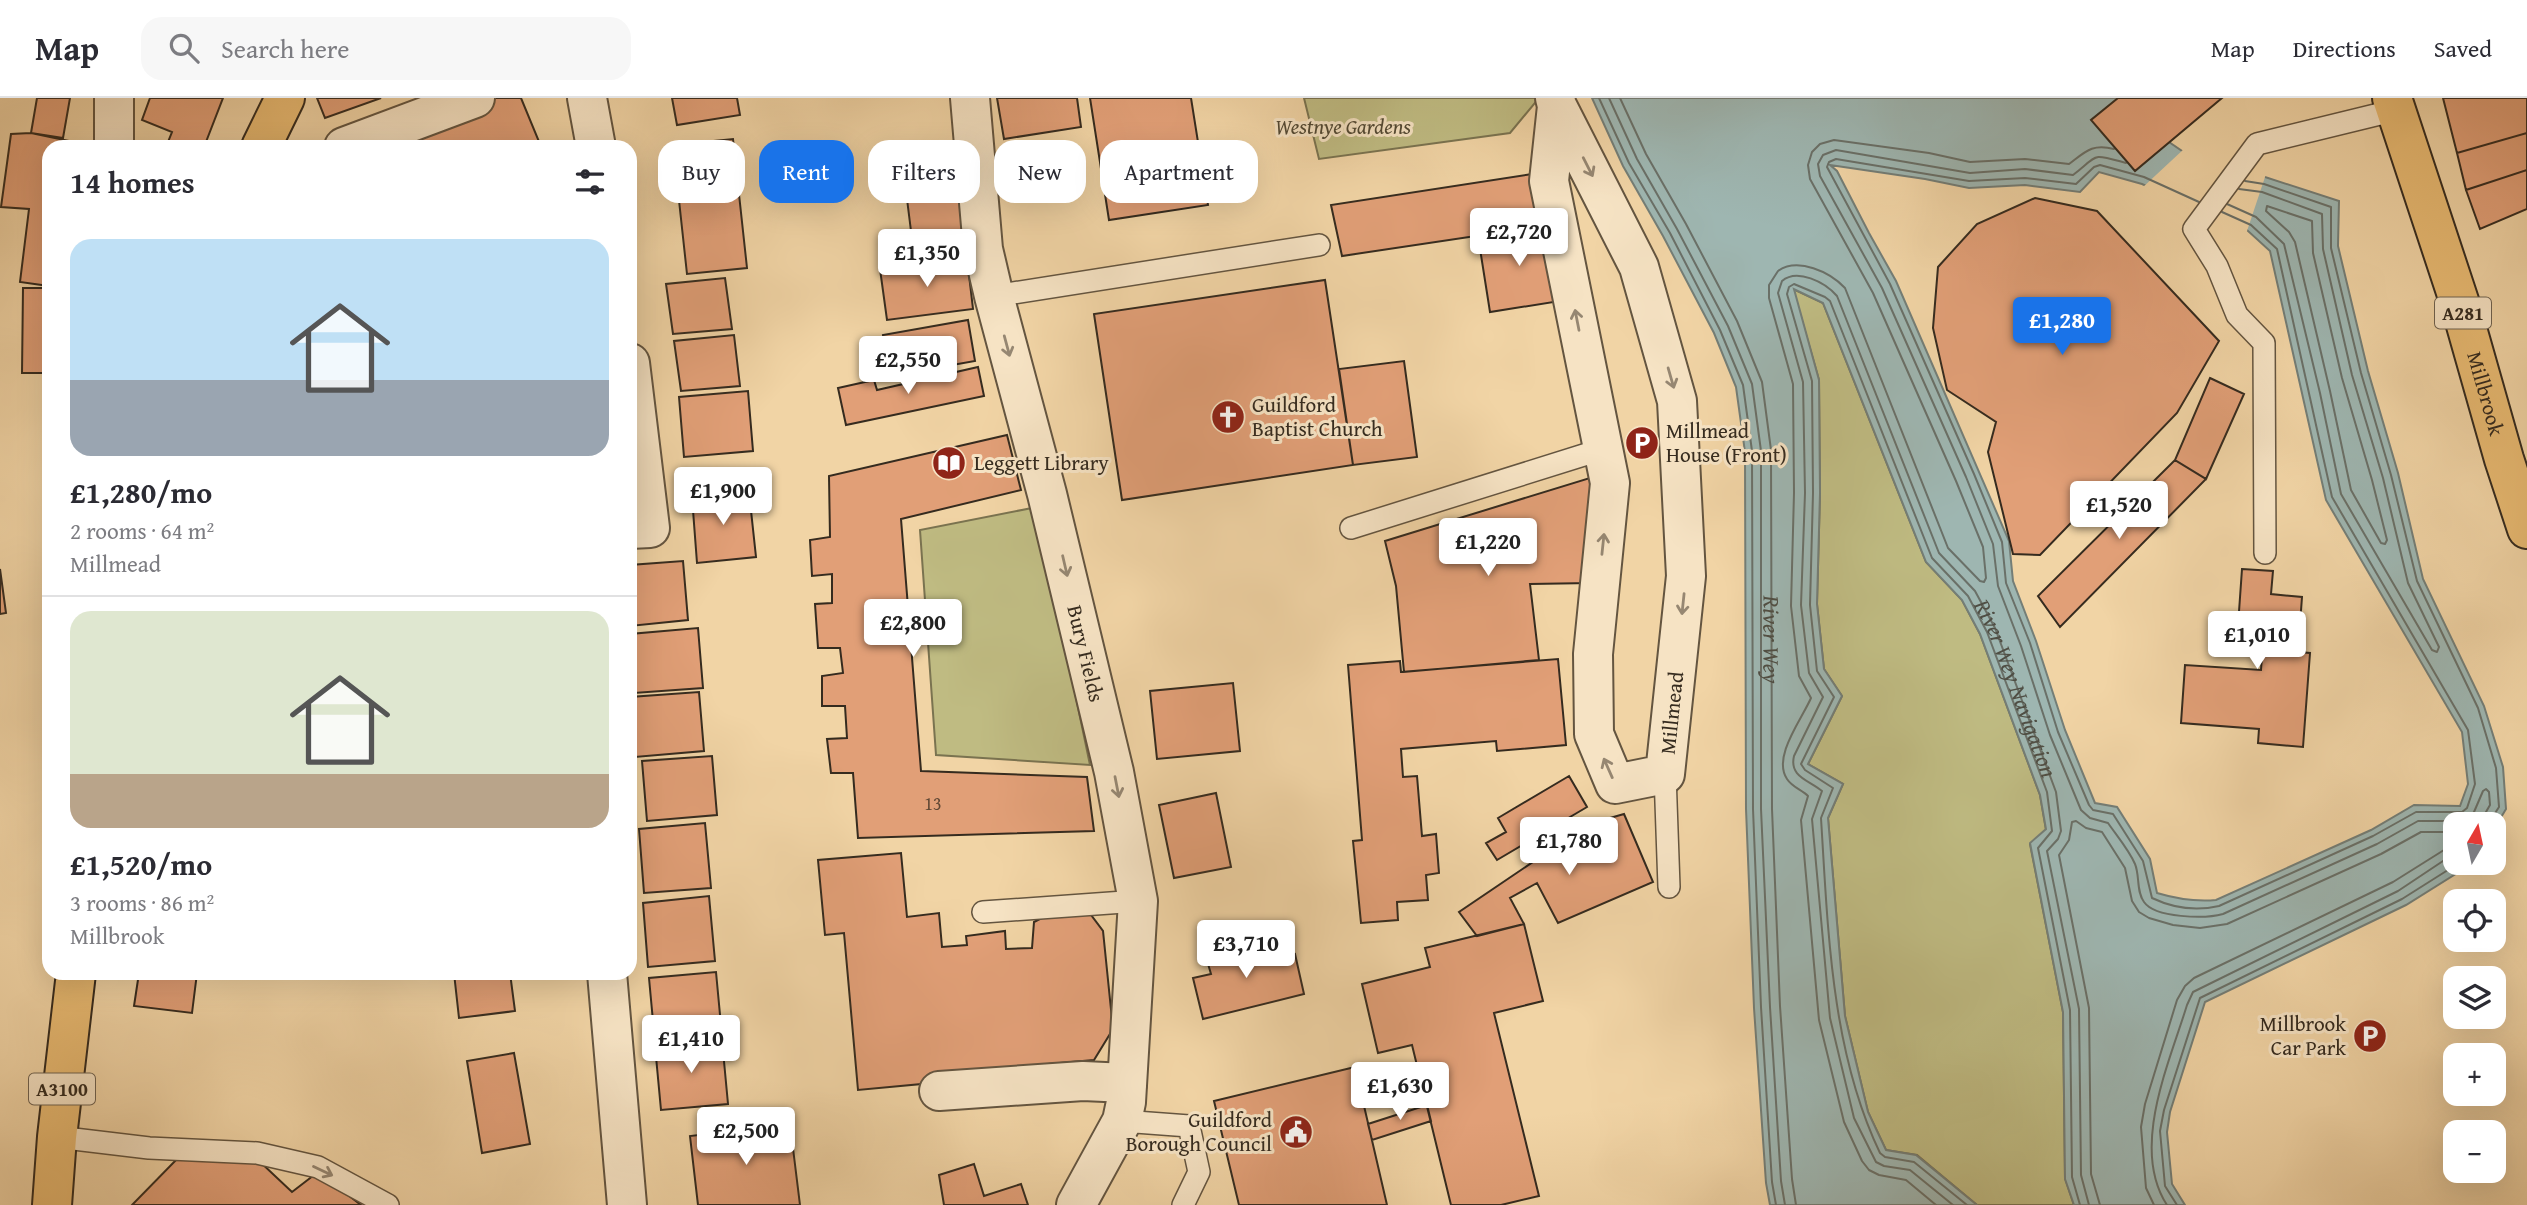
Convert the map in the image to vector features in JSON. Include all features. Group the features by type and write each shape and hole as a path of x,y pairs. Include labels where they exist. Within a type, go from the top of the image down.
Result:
{"main road":[{"path":"264,140 285,98"},
{"name":"Millbrook","path":"2394,104 2460,304 2527,529"},
{"name":"A3100","path":"52,1205 75,980"}],"street":[{"path":"114,98 114,140"},
{"path":"363,140 475,98"},
{"path":"587,98 595,140"},
{"name":"Bury Fields","path":"970,98 981,224 994,296 1086,653 1114,772 1138,901 1127,1083 1122,1121 1076,1205"},
{"name":"Millmead","path":"1556,102 1639,267 1677,401 1686,576 1665,774 1615,784 1594,734 1593,654 1609,483 1549,181 1556,102"},
{"path":"637,421 650,528 637,529"},
{"path":"608,980 627,1205"},
{"path":"939,1091 1083,1082 1127,1083"}],"lane":[{"path":"2265,553 2264,343 2236,315 2217,266 2194,229 2257,144 2394,104"},
{"path":"994,296 1319,245"},
{"path":"1351,528 1603,449"},
{"path":"1665,774 1669,887"},
{"path":"983,912 1138,901"},
{"path":"1122,1121 1189,1126 1199,1172 1183,1205"},
{"path":"57,1138 149,1148 257,1153 318,1167 388,1205"}],"green space":[{"name":"Westnye Gardens","path":"1304,98 1539,98 1510,133 1319,159"},
{"path":"1793,289 1823,303 1926,562 1962,600 1980,634 2040,795 2046,830 2030,844 2063,1012 2065,1178 2074,1205 1977,1205 1917,1155 1886,1150 1868,1112 1845,1016 1828,818 1843,784 1808,764 1842,696 1824,669 1817,604 1819,380"},
{"path":"1032,508 1056,602 1090,765 936,755 920,530"}],"water":[{"path":"1592,98 2129,98 2169,142 2207,168 2265,177 2339,201 2338,246 2423,579 2484,706 2503,767 2506,809 2504,812 2443,812 2443,875 2454,875 2406,905 2205,1002 2170,1112 2167,1132 2172,1184 2185,1205 2074,1205 2065,1179 2063,1012 2030,843 2046,829 2040,795 1980,634 1962,600 1926,562 1823,303 1794,289 1819,380 1817,604 1824,669 1842,696 1808,764 1843,784 1828,818 1845,1016 1868,1112 1886,1150 1916,1155 1977,1205 1770,1205 1766,1183 1754,1008 1746,809 1745,452 1736,387 1714,333 1623,166","holes":["1830,165 1969,188 2025,185 2080,192 2099,172 2142,184 2247,230 2270,251 2326,500 2462,732 2468,784 2460,806 2414,805 2371,830 2216,900 2200,901 2157,893 2150,859 2117,807 2095,803 2065,730 2013,581 2009,541 1896,281 1837,171"]}],"pier":[{"path":"2185,148 2209,164 2266,174 2246,234 2142,188"}],"building":[{"path":"37,98 70,98 63,138 31,133"},
{"path":"150,98 223,98 207,140 169,140 172,132 142,120"},
{"path":"317,98 381,98 325,118"},
{"path":"494,98 521,98 538,140 390,140"},
{"path":"672,98 737,98 740,115 677,125"},
{"path":"997,98 1077,98 1081,127 1004,139"},
{"path":"1090,98 1191,98 1198,140 1100,140 1100,162"},
{"path":"2118,98 2222,98 2135,171 2091,120"},
{"path":"2443,98 2527,98 2527,133 2457,153"},
{"path":"31,133 64,140 42,140 42,285 20,282 29,209 1,207 11,134"},
{"path":"2527,133 2527,170 2466,190 2457,153"},
{"path":"2527,170 2527,209 2480,229 2466,190"},
{"path":"1539,173 1549,225 1342,256 1331,205"},
{"path":"2035,198 2097,211 2219,341 2177,413 2040,555 2013,554 1988,452 1996,422 1947,390 1933,328 1938,267 1977,224"},
{"path":"679,203 740,203 747,268 687,274"},
{"path":"908,203 967,203 972,248 914,255"},
{"path":"1106,203 1208,203 1208,205 1109,220"},
{"path":"1549,225 1560,301 1490,312 1478,236"},
{"path":"967,258 973,309 887,320 880,269"},
{"path":"725,278 732,329 673,334 666,284"},
{"name":"Guildford Baptist Church","path":"1325,280 1353,465 1122,500 1094,314"},
{"path":"23,288 42,288 42,373 22,373"},
{"path":"968,320 975,361 890,376 883,335"},
{"path":"734,335 740,386 681,391 674,341"},
{"path":"1404,361 1417,457 1353,465 1339,369"},
{"path":"978,367 984,396 846,425 838,388 874,380 877,390"},
{"path":"2210,378 2244,394 2206,479 2175,460"},
{"path":"748,391 753,451 684,457 679,397"},
{"path":"1007,435 1021,490 901,519 921,771 1087,777 1094,831 858,838 853,773 831,773 827,739 847,738 845,706 822,706 822,676 843,673 840,648 818,648 815,604 832,603 832,574 812,576 810,540 830,537 829,476"},
{"path":"2175,460 2206,479 2060,627 2038,596"},
{"path":"1593,477 1591,583 1530,584 1539,660 1404,672 1396,586 1385,541"},
{"path":"749,492 756,557 697,563 692,497"},
{"path":"683,561 688,620 637,625 637,564"},
{"path":"0,569 6,613 0,614"},
{"path":"2242,569 2273,571 2271,594 2302,597 2298,652 2310,653 2303,747 2258,743 2259,729 2181,723 2185,665 2261,670 2263,642 2237,640"},
{"path":"698,628 703,688 637,693 637,633"},
{"path":"1558,659 1566,745 1497,751 1496,741 1401,749 1403,777 1417,776 1422,836 1436,834 1439,873 1426,875 1428,900 1397,902 1398,920 1361,923 1353,841 1362,840 1348,665 1400,661 1401,672"},
{"path":"1233,683 1240,751 1157,759 1150,691"},
{"path":"699,692 704,751 637,757 637,696"},
{"path":"712,756 717,815 647,821 642,761"},
{"path":"1569,776 1587,807 1497,860 1486,843 1506,832 1498,818"},
{"path":"1216,793 1231,867 1174,878 1159,805"},
{"path":"1624,814 1653,882 1558,923 1537,883 1510,898 1524,924 1477,936 1459,912 1589,824"},
{"path":"705,823 711,888 644,893 639,829"},
{"path":"901,853 907,917 939,913 942,947 967,945 966,936 1005,931 1006,949 1032,948 1034,922 1061,908 1088,911 1103,931 1113,1029 1094,1060 930,1074 932,1083 858,1090 844,933 825,935 818,860"},
{"path":"709,896 715,961 648,967 643,903"},
{"path":"1524,924 1543,1001 1494,1013 1539,1196 1501,1205 1451,1205 1412,1045 1378,1053 1362,984 1430,967 1425,948"},
{"path":"1265,941 1270,960 1295,954 1304,994 1203,1019 1193,978 1211,974 1206,957"},
{"path":"716,972 722,1036 655,1043 649,978"},
{"path":"138,980 196,980 192,1013 134,1006"},
{"path":"455,980 511,980 515,1011 459,1018"},
{"path":"722,1040 728,1104 661,1110 655,1046"},
{"path":"514,1053 530,1144 482,1153 467,1061"},
{"name":"Guildford Borough Council","path":"1355,1067 1387,1205 1239,1205 1214,1101"},
{"path":"1427,1105 1431,1121 1372,1140 1368,1124"},
{"path":"790,1124 800,1205 698,1205 690,1136"},
{"path":"177,1159 257,1159 292,1192 318,1172 361,1205 132,1205"},
{"path":"974,1164 984,1196 1021,1184 1028,1205 944,1205 939,1175"}],"place":[{"name":"Guildford Baptist Church","path":"1228,417"},
{"name":"Millmead House (Front)","path":"1642,443"},
{"name":"Leggett Library","path":"949,463"},
{"name":"Millbrook Car Park","path":"2370,1036"},
{"name":"Guildford Borough Council","path":"1296,1132"}],"water label":[{"name":"River Wey","path":"1774,639"},
{"name":"River Wey Navigation","path":"2013,690"}]}
